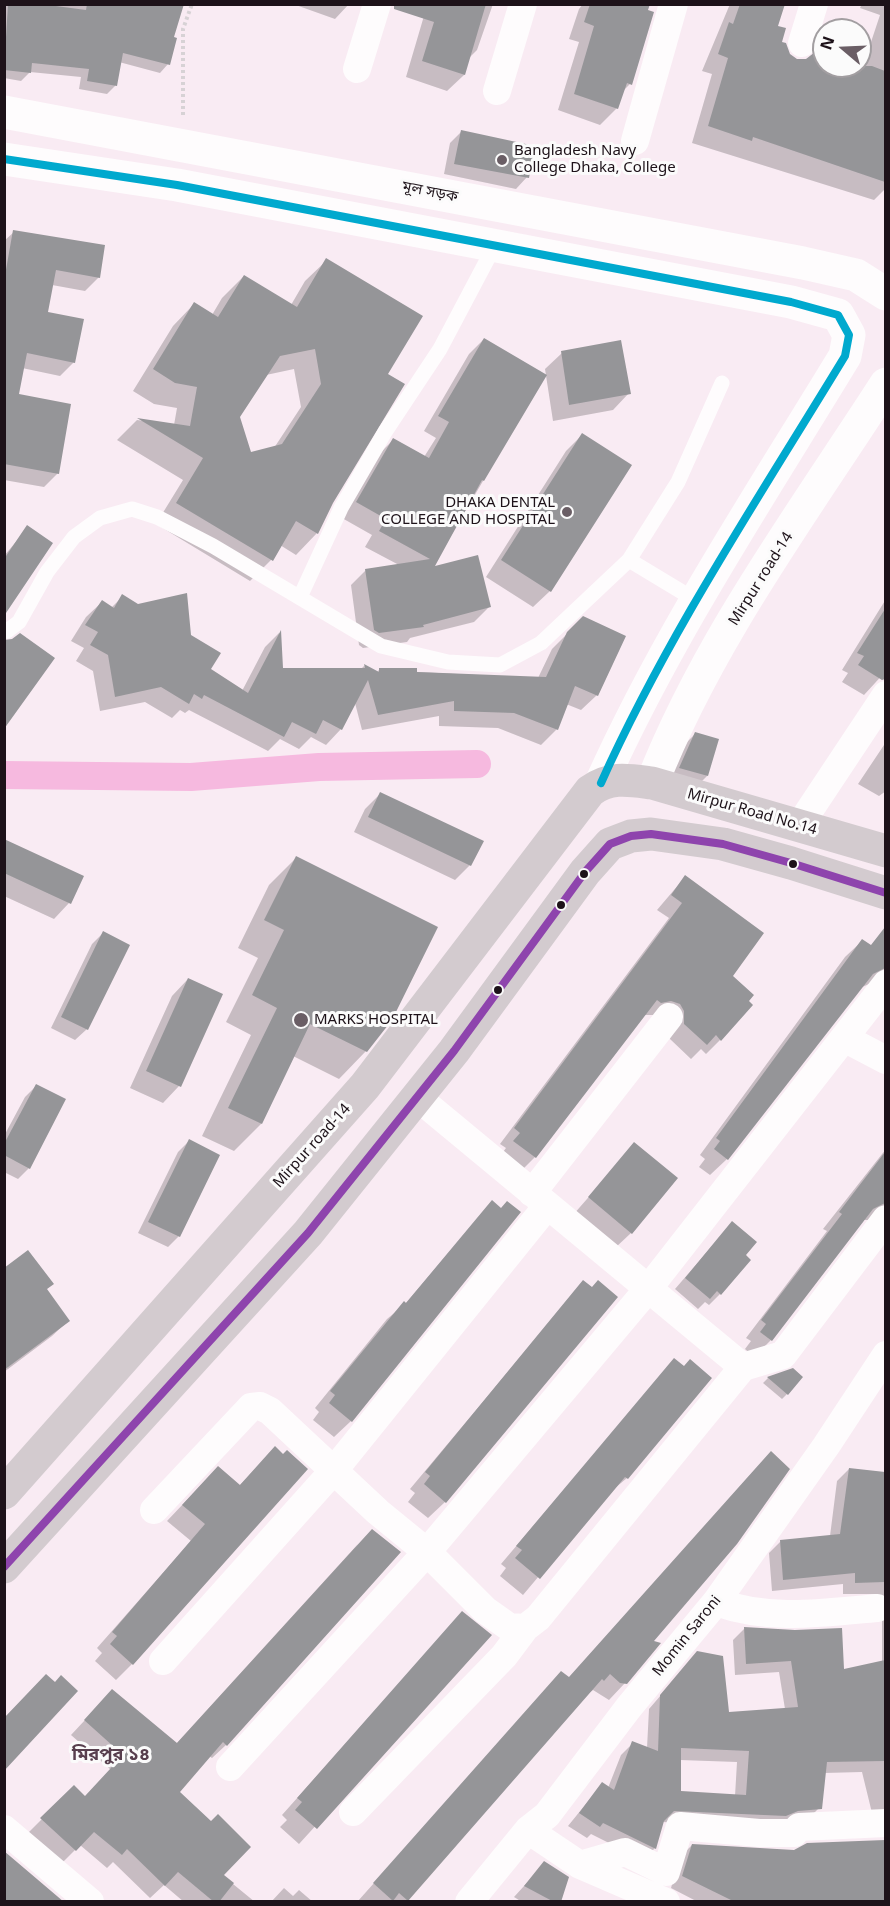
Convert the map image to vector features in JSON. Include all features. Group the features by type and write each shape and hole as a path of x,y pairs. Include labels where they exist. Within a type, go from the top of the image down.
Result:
{"main road":[{"name":"Mirpur Road No.14","path":"609,781 652,783 885,851"},
{"name":"Mirpur road-14","path":"4,1493 365,1086 590,791 609,781"},
{"path":"4,1567 308,1233 417,1097 585,872 610,844 632,836 651,834 723,844 885,893"}],"street":[{"path":"357,69 377,4"},
{"path":"500,80 523,4"},
{"path":"638,129 674,4"},
{"name":"মূল সড়ক","path":"4,112 856,275 885,294"},
{"path":"4,159 177,185 495,245"},
{"name":"Mirpur road-14","path":"495,245 791,302 838,315 849,335 845,356 697,601 626,727 609,781"},
{"name":"Mirpur road-14","path":"652,783 678,722 748,598 885,384"},
{"path":"799,826 885,695"},
{"path":"230,1767 427,1552 648,1289 885,984"},
{"path":"163,1661 335,1469 540,1200 669,1017"},
{"path":"844,1038 885,1060"},
{"path":"417,1097 742,1367"},
{"path":"353,1812 504,1656 525,1628 538,1618 742,1367 783,1355 885,1219"},
{"name":"Momin Saroni","path":"469,1902 528,1830 547,1815 629,1707 716,1602 826,1446 885,1355"},
{"path":"153,1510 251,1407 260,1406 270,1411 335,1469 378,1512 427,1552 485,1610 510,1627 525,1628"},
{"path":"716,1602 741,1611 770,1615 877,1608"},
{"path":"580,1864 625,1852 666,1872 680,1826 759,1833 794,1833 799,1827 885,1823"},
{"path":"4,1829 90,1902"},
{"path":"528,1830 580,1864 666,1902"}],"lane":[{"path":"300,597 341,508 386,432 440,349 495,245"},
{"path":"4,629 7,631 19,622 47,572 74,537 100,518 132,509 157,517 300,597 381,646 448,662 500,665 541,643 629,560 678,482 722,383"},
{"path":"629,560 697,601"}],"path":[{"path":"184,146 183,29 192,4"}],"building":[{"path":"8,4 41,4 86,10 87,4 184,4 174,37 177,38 170,65 123,53 117,86 87,81 89,69 32,63 31,73 4,70"},
{"path":"394,4 486,4 465,75 422,61 434,22 394,9"},
{"path":"590,4 650,4 648,10 654,12 632,85 627,83 618,109 574,94 594,26 584,22"},
{"path":"740,4 785,4 778,26 786,28 782,42 786,43 790,54 797,59 806,59 812,54 812,78 872,78 872,66 885,71 885,182 753,137 752,141 708,126 728,58 718,54 729,22 733,24"},
{"path":"461,130 535,146 529,178 454,164"},
{"path":"13,230 105,245 100,278 56,270 48,312 84,319 75,363 27,353 19,394 71,404 59,474 4,464 4,281"},
{"path":"326,258 423,316 388,374 405,384 333,503 318,534 296,521 273,561 176,503 203,458 137,418 190,426 197,387 175,383 153,369 194,302 218,317 244,275 297,307","holes":["315,349 321,384 282,444 251,452 240,417 280,356"]},
{"path":"484,338 547,375 484,481 482,480 435,566 478,555 491,607 423,625 424,627 379,633 374,630 365,569 430,559 379,531 386,519 356,502 393,438 429,458 449,422 438,416"},
{"path":"621,340 631,394 569,405 561,351"},
{"name":"DHAKA DENTAL COLLEGE AND HOSPITAL","path":"582,433 632,465 551,592 501,560"},
{"path":"27,525 53,543 4,616 4,559"},
{"path":"187,593 191,635 221,653 211,669 248,693 281,630 283,668 365,668 364,664 379,672 379,668 417,668 417,672 546,677 567,632 583,616 626,636 598,696 575,686 558,730 514,713 454,711 454,701 378,715 368,680 342,730 323,720 316,734 292,722 284,737 204,695 202,699 194,694 189,704 161,687 115,697 108,655 90,645 98,632 85,625 102,600 114,608 122,594 138,604"},
{"path":"885,609 885,679 882,680 858,665 864,656 857,653"},
{"path":"20,633 55,658 4,729 4,640 12,639"},
{"path":"695,732 719,739 708,776 679,768"},
{"path":"380,792 484,841 471,866 368,817"},
{"path":"4,839 84,876 71,904 4,873"},
{"path":"296,856 438,927 392,1020 367,1052 310,1024 262,1124 228,1108 277,1008 252,995 284,930 264,920"},
{"path":"685,875 764,933 733,976 754,995 749,1001 753,1005 721,1041 716,1035 707,1045 684,1024 684,1011 680,1004 671,1001 661,1003 657,1000 536,1158 513,1141 520,1133 514,1128 682,903 671,895"},
{"path":"885,927 885,968 873,974 728,1160 714,1149 720,1141 716,1138 862,939 871,945"},
{"path":"103,931 130,945 88,1030 61,1017"},
{"path":"188,978 223,994 181,1087 146,1071"},
{"path":"36,1084 66,1099 30,1169 4,1155 4,1144"},
{"path":"189,1139 220,1155 180,1237 148,1222"},
{"path":"634,1142 678,1178 632,1234 588,1197"},
{"path":"885,1152 885,1203 873,1209 772,1341 760,1332 766,1324 761,1320 842,1214 839,1212"},
{"path":"492,1200 501,1208 507,1201 521,1212 352,1422 329,1403 335,1395 330,1391"},
{"path":"732,1221 757,1242 746,1255 751,1260 721,1295 717,1291 710,1299 685,1278"},
{"path":"28,1250 54,1284 47,1289 70,1321 4,1370 4,1268"},
{"path":"583,1280 592,1287 598,1280 618,1297 446,1503 424,1484 430,1476 425,1472"},
{"path":"674,1358 684,1366 690,1359 712,1378 628,1479 625,1477 540,1579 515,1558 522,1550 516,1546"},
{"path":"793,1368 803,1377 788,1395 767,1377"},
{"path":"275,1446 283,1454 287,1450 308,1469 133,1665 110,1644 117,1636 112,1632 205,1524 182,1505 218,1466 240,1485"},
{"path":"771,1451 790,1469 737,1544 654,1641 661,1643 627,1684 620,1683 610,1674 604,1681 602,1679 408,1901 399,1893 393,1901 373,1883 561,1671 569,1677"},
{"path":"849,1468 885,1472 885,1582 855,1583 855,1573 783,1580 780,1540 840,1534"},
{"path":"372,1529 401,1552 227,1746 223,1742 180,1792 211,1821 218,1814 251,1847 224,1875 234,1883 219,1902 214,1902 178,1872 165,1886 127,1849 122,1855 94,1832 76,1851 40,1818 74,1785 85,1796 123,1755 84,1720 112,1689 177,1743"},
{"path":"462,1611 492,1635 317,1829 295,1810 302,1802 297,1798"},
{"path":"744,1627 795,1630 842,1628 844,1669 885,1660 885,1761 827,1762 822,1809 798,1811 786,1816 674,1811 664,1821 656,1849 603,1823 600,1827 579,1813 602,1782 614,1790 632,1741 658,1751 660,1695 697,1651 723,1656 729,1712 798,1707 791,1661 746,1664","holes":["681,1748 749,1751 746,1795 681,1791"]},
{"path":"46,1674 55,1682 61,1675 78,1691 4,1771 4,1718"},
{"path":"885,1840 885,1902 735,1902 682,1876 692,1844 794,1850 807,1843"},
{"path":"4,1851 64,1902 4,1902"},
{"path":"544,1861 569,1877 561,1902 554,1902 524,1886"}],"waterway":[{"path":"4,775 191,777 319,767 477,764"}],"transit line":[{"path":"4,159 177,185 791,302 838,315 849,335 845,356 685,619 655,673 601,783"},
{"path":"4,1567 308,1233 454,1051 585,872 610,844 631,836 651,834 723,844 886,893"}],"place":[{"name":"Bangladesh Navy College Dhaka, College","path":"502,160"},
{"name":"DHAKA DENTAL COLLEGE AND HOSPITAL","path":"567,512"},
{"name":"MARKS HOSPITAL","path":"301,1020"}],"district":[{"name":"মিরপুর ১৪","path":"111,1755"}]}
